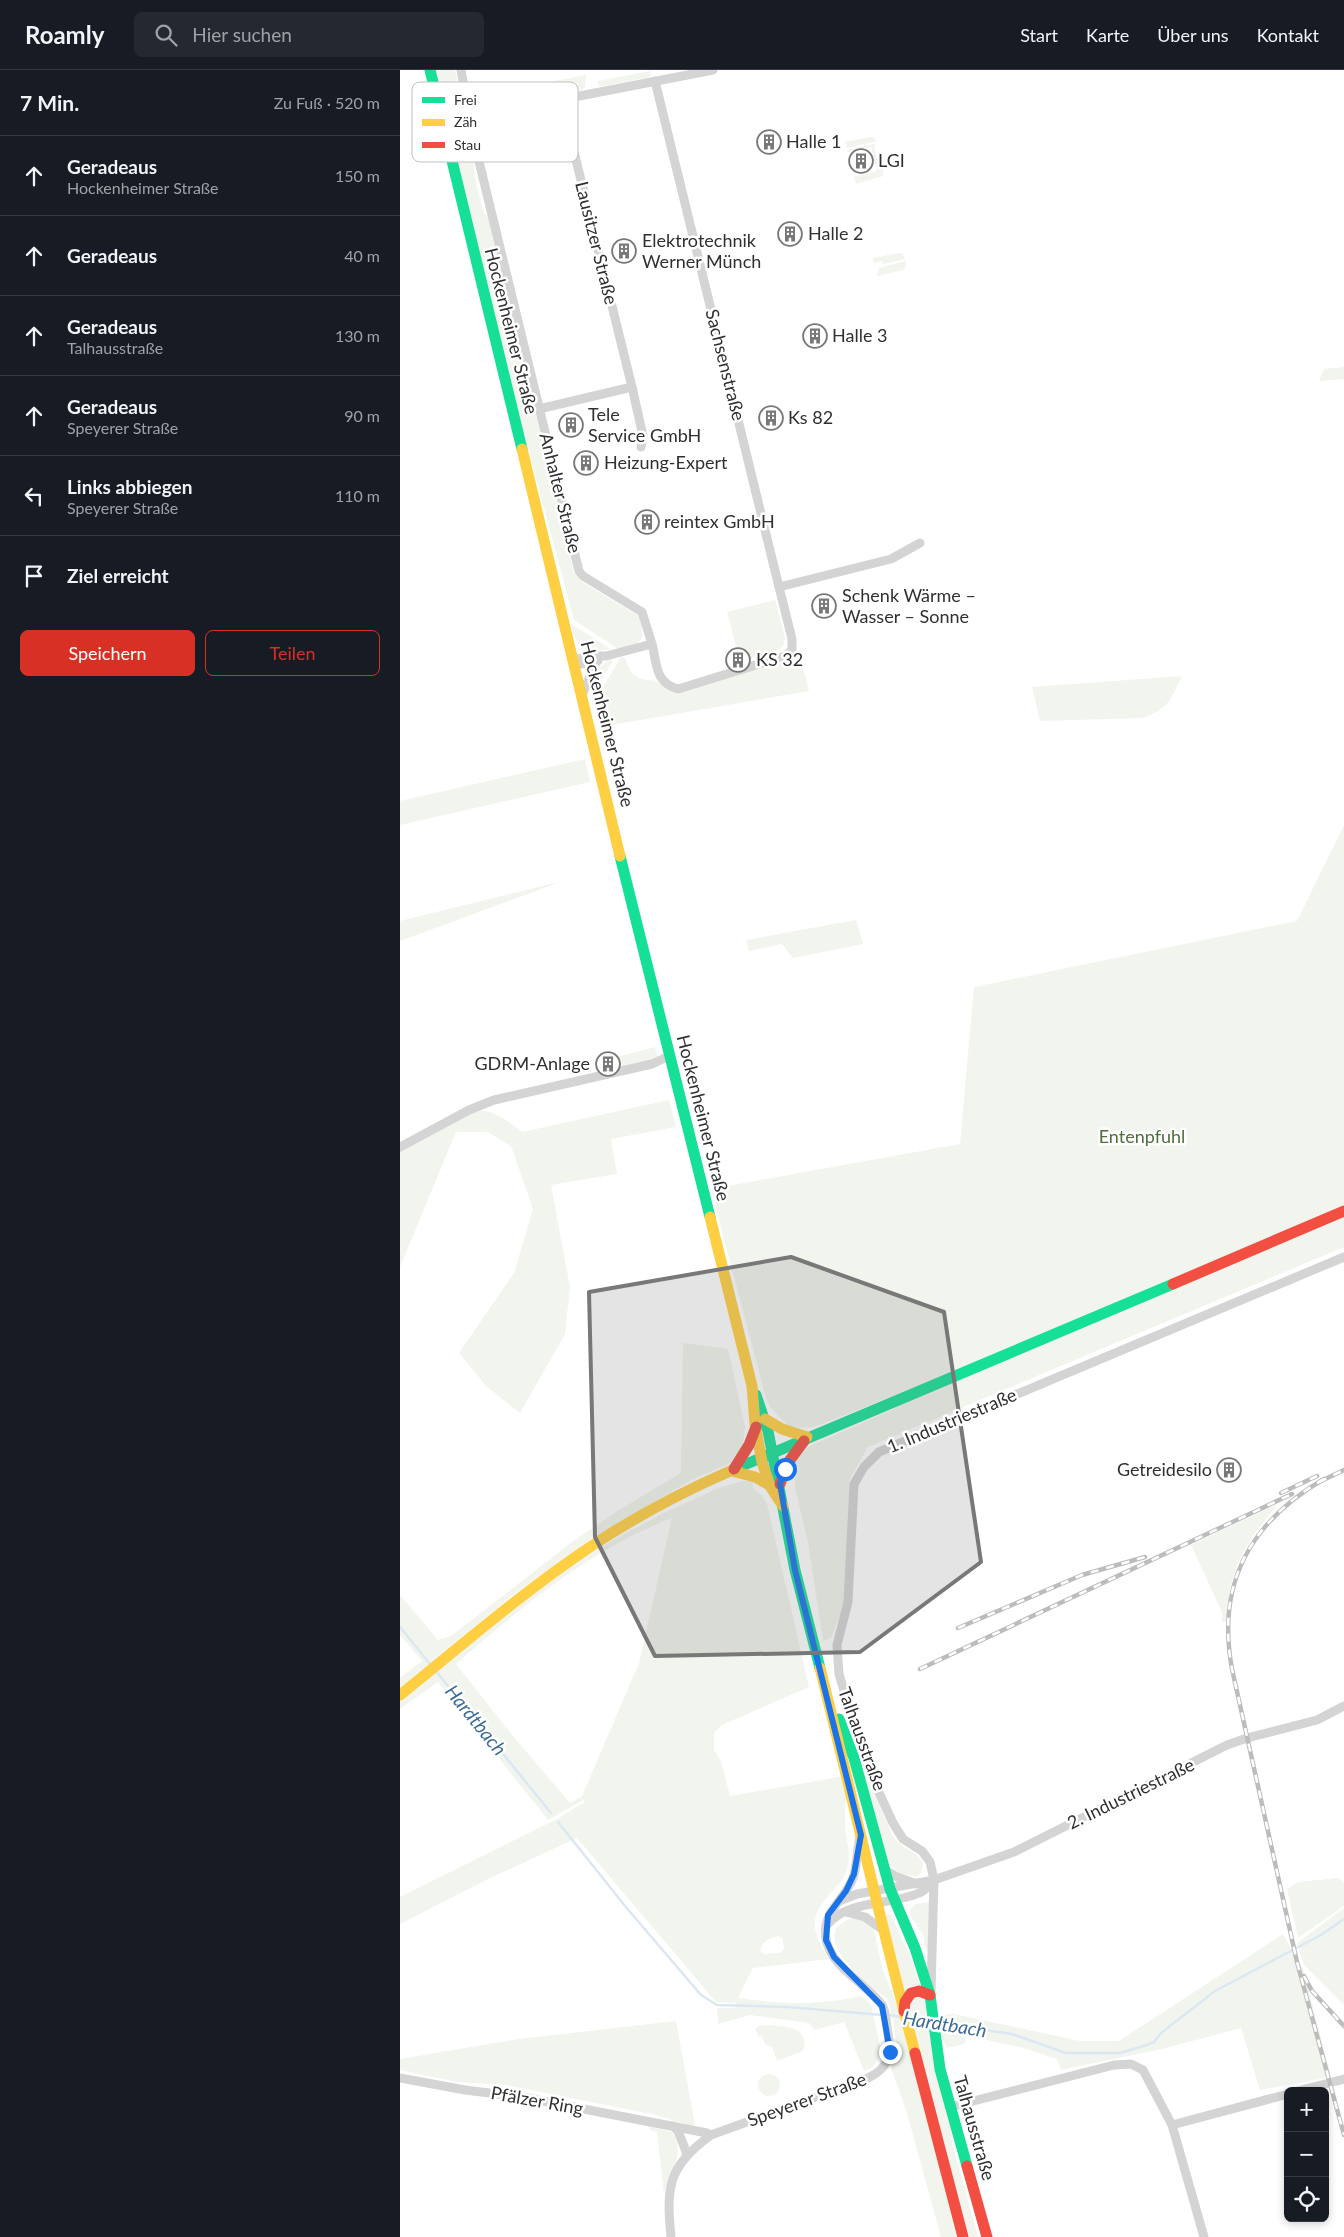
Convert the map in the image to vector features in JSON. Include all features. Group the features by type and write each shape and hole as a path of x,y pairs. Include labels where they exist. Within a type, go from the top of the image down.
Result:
{"main road":[{"name":"Hockenheimer Straße","path":"453,162 669,1056 775,1485 783,1506 795,1570 824,1685"},
{"path":"400,1695 540,1583 602,1539 703,1483 807,1437 1344,1211"},
{"path":"732,1471 749,1446 761,1423 807,1437"},
{"path":"732,1471 775,1485 787,1464 807,1437"},
{"name":"Talhausstraße","path":"824,1685 876,1904 963,2237"},
{"name":"Talhausstraße","path":"824,1685 854,1758 890,1889 921,1964 930,1995 939,2064 987,2237"},
{"path":"904,2011 905,2002 911,1993 920,1991 930,1995"}],"street":[{"path":"578,97 713,70"},
{"name":"Sachsenstraße","path":"655,81 792,639 792,650"},
{"name":"Anhalter Straße","path":"479,162 579,571 583,576 642,612 661,679 668,686 678,689 785,656 792,650"},
{"name":"Lausitzer Straße","path":"576,162 632,387 643,436 641,447"},
{"path":"539,409 632,387"},
{"path":"779,587 891,559 920,543"},
{"path":"575,662 591,656 606,656 652,644"},
{"path":"575,662 596,662 606,656"},
{"path":"582,695 596,662"},
{"path":"400,1147 469,1110 494,1100 652,1064 669,1056"},
{"name":"1. Industriestraße","path":"930,1995 934,1880 929,1858 922,1851 903,1839 893,1823 875,1784 857,1734 839,1674 837,1645 848,1602 854,1484 864,1467 879,1452 1344,1257"},
{"name":"2. Industriestraße","path":"890,1889 934,1880 1014,1852 1227,1746 1247,1738 1317,1720 1344,1706"},
{"path":"826,1925 828,1915 839,1901 854,1874 861,1835"},
{"path":"884,1869 917,1884"},
{"path":"826,1925 832,1918 844,1911 921,1893 934,1880"},
{"path":"839,1901 858,1894 890,1889"},
{"path":"844,1911 865,1917 883,1930"},
{"name":"Speyerer Straße","path":"671,2237 669,2191 678,2168 687,2154 711,2135 876,2074 883,2068 889,2055 890,2045 884,2009 830,1952 826,1940 826,1925"},
{"path":"950,2106 1099,2068 1130,2064 1143,2070 1172,2125 1204,2237"},
{"name":"Pfälzer Ring","path":"400,2078 465,2090 514,2095 711,2135"},
{"path":"1313,2087 1344,2079"},
{"path":"1172,2125 1284,2095"},
{"path":"673,2126 678,2131 687,2154"}],"highlighted area":[{"path":"791,1257 944,1312 981,1562 860,1652 655,1656 595,1537 589,1292"}],"green space":[{"path":"435,70 455,70 457,82 438,82"},
{"path":"650,71 651,77 599,86 598,81"},
{"path":"586,75 585,87 578,92 578,82 549,82"},
{"path":"870,137 877,141 847,148 845,142"},
{"path":"877,143 874,146 878,165 883,164 883,176 856,184 854,177 877,171 871,147 848,152 847,150"},
{"path":"457,162 474,162 475,179 483,211 489,220 574,573 584,583 637,615 640,619 643,636 638,643 618,649 574,620 519,415"},
{"path":"899,253 903,254 905,259 883,264 882,261 874,263 873,258"},
{"path":"905,261 906,266 903,270 877,276 879,268"},
{"path":"1344,367 1344,379 1319,381 1324,369"},
{"path":"775,600 785,637 783,646 776,651 740,661 727,612"},
{"path":"571,624 611,649 595,651 583,648 576,640"},
{"path":"800,656 809,691 600,727 596,699 621,657 625,658 630,669 637,677 657,682 664,688 678,692"},
{"path":"611,659 612,662 591,698 595,675 601,666"},
{"path":"1182,676 1168,703 1158,711 1142,718 1040,721 1032,687"},
{"path":"585,759 590,782 400,825 400,801"},
{"name":"Entenpfuhl","path":"1344,825 1344,1247 868,1447 849,1480 850,1504 845,1602 831,1638 823,1641 808,1542 795,1488 799,1467 792,1463 808,1447 896,1408 891,1397 814,1427 790,1428 771,1408 766,1398 711,1189 960,1144 974,987 1297,921"},
{"path":"563,881 400,941 400,921"},
{"path":"856,920 863,944 793,958 782,944 749,951 746,940"},
{"path":"655,1047 658,1060 600,1073 598,1062"},
{"path":"669,1100 676,1127 611,1139 617,1174 551,1185 570,1287 565,1334 520,1413 486,1386 459,1353 514,1273 533,1209 511,1146 488,1132 456,1132 400,1267 400,1151 455,1120 477,1112 485,1111 494,1114 522,1132"},
{"path":"683,1343 728,1349 745,1427 743,1442 746,1446 734,1461 693,1479 591,1539 510,1597 400,1688 400,1678 422,1661 400,1635 400,1595 438,1640 451,1636 572,1542 619,1510 681,1473"},
{"path":"742,1481 753,1481 753,1488 762,1496 767,1504 809,1687 722,1725 714,1733 714,1750 721,1761 730,1796 845,1776 845,1829 849,1853 848,1865 843,1879 821,1904 815,1920 817,1935 829,1959 753,1968 738,1998 770,2002 814,2003 861,1996 871,2004 880,2046 879,2057 873,2067 864,2071 844,2022 815,2030 809,2023 750,2015 718,2024 717,2008 735,2008 737,2001 735,2003 716,2002 577,1838 488,1879 400,1924 400,1897 555,1820 585,1802 583,1800 548,1820 438,1682 400,1709 400,1700 565,1569 664,1513 716,1489","holes":["672,1518 639,1663 582,1796 570,1803 513,1736 456,1664 531,1601 558,1581 614,1546","778,1936 783,1939 784,1949 780,1953 765,1954 760,1951 766,1941"]},
{"path":"1278,1504 1254,1534 1239,1560 1231,1584 1226,1622 1222,1622 1222,1612 1191,1545"},
{"path":"848,1736 893,1836 923,1863 921,1873 917,1876 901,1875 888,1863"},
{"path":"1338,1878 1344,1882 1344,1906 1298,1938 1287,1889 1298,1882"},
{"path":"930,1902 928,1953 924,1944 924,1937 908,1912 915,1904"},
{"path":"1344,1908 1344,2005 1304,1965 1297,1943"},
{"path":"891,1914 918,1975 919,1985 908,1987 905,1990 887,1921 886,1915"},
{"path":"853,1918 859,1918 874,1929 882,1968 896,2003 958,2237 941,2237 907,2113 891,2068 893,2060 897,2055 894,2024 887,1998 854,1972 837,1947 834,1935 839,1925"},
{"path":"1283,1934 1303,1968 1331,2077 1260,2090 1241,2028 1162,2049 1061,2070 1057,2059 1020,2047 989,2041 979,2034 967,2035 964,2044 947,2048 942,2037 940,2015 954,2014 1080,2041 1119,2041"},
{"path":"919,1993 925,2000 927,2012 925,2013 925,2018 913,2016 910,2009 911,1996"},
{"path":"676,2021 695,2125 688,2125 656,2115 506,2085 457,2082 400,2070 400,2059 519,2039"},
{"path":"914,2022 926,2023 926,2026 929,2027 953,2134 951,2138 978,2237 970,2237 957,2197 914,2031"},
{"path":"763,2025 786,2027 799,2032 805,2042 803,2051 777,2061 772,2047 765,2044 762,2036 759,2037 755,2028"},
{"path":"769,2074 779,2081 780,2085 773,2095 769,2096 759,2089 758,2085 765,2075"},
{"path":"648,2126 672,2132 678,2148 676,2163 664,2194 657,2132 650,2130"}],"waterway":[{"name":"Hardtbach","path":"400,1627 430,1664"},
{"name":"Hardtbach","path":"435,1670 551,1813"},
{"name":"Hardtbach","path":"558,1822 625,1906 701,1995 717,2005 788,2007 882,2015"},
{"name":"Hardtbach","path":"937,2023 1012,2034 1066,2053 1120,2053 1154,2042 1161,2033 1215,1991 1321,1935 1344,1919"},
{"name":"Hardtbach","path":"888,2015 902,2017"},
{"name":"Hardtbach","path":"910,2018 929,2021"}],"railway":[{"path":"1319,1482 1344,1470"},
{"path":"1281,1493 1317,1476"},
{"path":"1324,1479 1298,1496 1276,1515 1258,1535 1244,1558 1235,1582 1229,1609 1228,1638 1232,1669 1297,1962 1344,2135"},
{"path":"920,1669 1292,1494"},
{"path":"958,1628 1082,1575 1145,1557"},
{"path":"1304,1976 1312,1991 1344,2026"}],"traffic: fast":[{"path":"430,70 433,82"},
{"path":"452,162 522,449"},
{"path":"620,856 710,1217"},
{"path":"737,1468 1173,1284"},
{"path":"756,1395 768,1431 795,1570 820,1668"},
{"path":"839,1719 854,1758 890,1889 915,1948 930,1995 940,2069 967,2166"}],"traffic: slow":[{"path":"522,449 620,856"},
{"path":"710,1217 752,1386 755,1424 762,1462 770,1486 783,1506"},
{"path":"765,1419 782,1429 807,1437"},
{"path":"400,1695 517,1600 590,1547 662,1504 737,1468"},
{"path":"732,1471 755,1477 771,1486"},
{"path":"820,1668 915,2053"}],"traffic: jam":[{"path":"1173,1284 1344,1211"},
{"path":"734,1469 749,1445 756,1427"},
{"path":"780,1484 787,1464 804,1441"},
{"path":"904,2011 905,2002 911,1993 919,1991 930,1995"},
{"path":"915,2053 963,2237"},
{"path":"967,2166 987,2237"}],"place":[{"name":"Halle 1","path":"769,142"},
{"name":"LGI","path":"861,161"},
{"name":"Halle 2","path":"790,234"},
{"name":"Elektrotechnik Werner Münch","path":"624,251"},
{"name":"Halle 3","path":"815,336"},
{"name":"Ks 82","path":"771,418"},
{"name":"Tele Service GmbH","path":"571,425"},
{"name":"Heizung-Expert","path":"586,463"},
{"name":"reintex GmbH","path":"647,522"},
{"name":"Schenk Wärme – Wasser – Sonne","path":"824,606"},
{"name":"KS 32","path":"738,660"},
{"name":"GDRM-Anlage","path":"608,1064"},
{"name":"Getreidesilo","path":"1229,1470"}],"route":[{"path":"785,1469 780,1484 795,1570 861,1835 854,1874 846,1891 828,1915 826,1940 834,1957 872,1994 884,2009 890,2052"}]}
